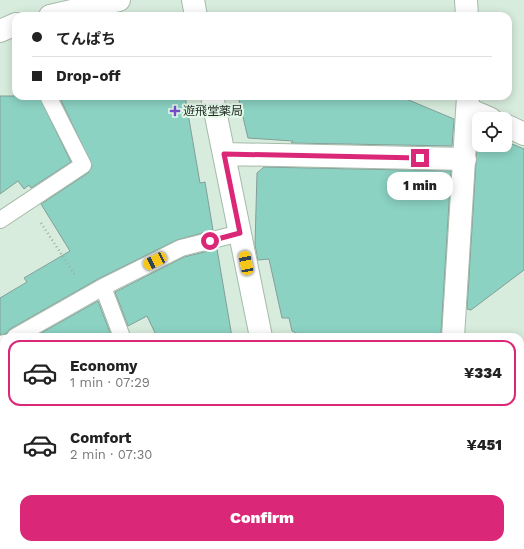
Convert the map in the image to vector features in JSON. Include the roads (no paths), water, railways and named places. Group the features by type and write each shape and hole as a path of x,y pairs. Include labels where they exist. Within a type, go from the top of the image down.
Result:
{"street":[{"path":"67,12 119,0"},
{"path":"193,0 195,12"},
{"path":"466,0 467,12"},
{"path":"213,100 260,333"},
{"path":"468,102 482,112"},
{"path":"453,333 468,102"},
{"path":"512,128 524,134"},
{"path":"224,154 465,159"}],"lane":[{"path":"0,220 83,165 50,100"},
{"path":"22,333 103,287 181,248 240,233"},
{"path":"103,287 120,333"}],"place":[{"name":"遊飛堂薬局","path":"175,111"}]}
